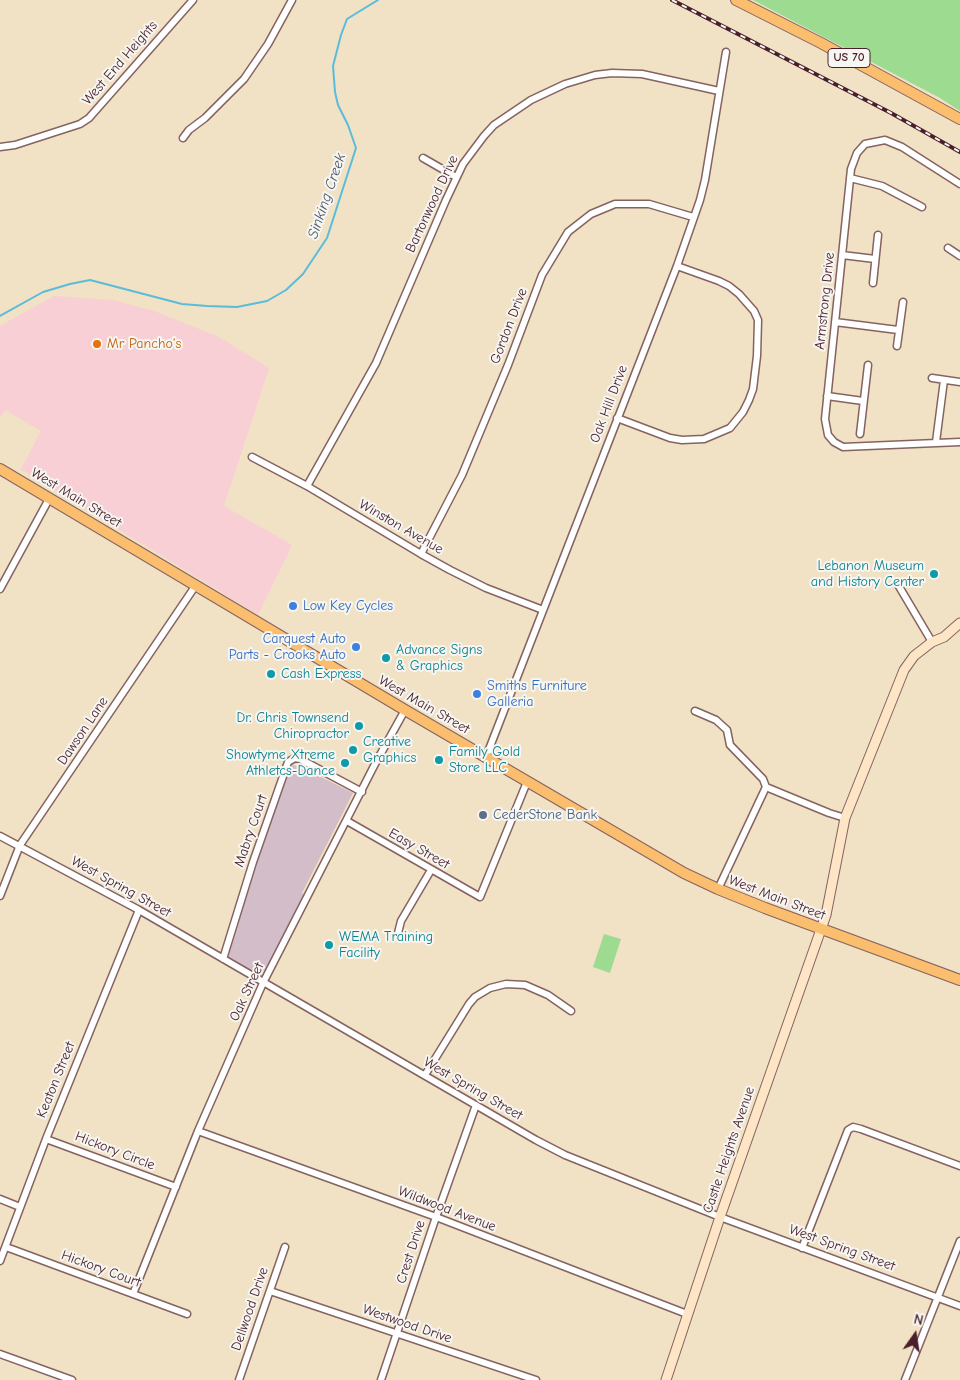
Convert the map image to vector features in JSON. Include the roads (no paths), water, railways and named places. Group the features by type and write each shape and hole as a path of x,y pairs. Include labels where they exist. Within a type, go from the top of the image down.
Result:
{"main road":[{"name":"US 70","path":"736,0 960,119"},
{"name":"West Main Street","path":"0,469 658,859 718,889 821,930 960,980"}],"street":[{"name":"West End Heights","path":"0,147 15,145 80,124 88,118 193,0"},
{"path":"183,138 189,130 205,118 244,80 268,44 292,0"},
{"name":"Oak Hill Drive","path":"486,757 676,266 693,217 705,180 726,52"},
{"name":"Bartonwood Drive","path":"307,486 376,363 456,177 472,150 494,124 531,100 580,78 612,74 642,74 719,91"},
{"name":"Armstrong Drive","path":"960,184 902,147 885,140 864,144 854,160 850,178 825,419 828,435 834,442 843,447 960,442"},
{"path":"423,158 456,177"},
{"path":"850,178 882,186 922,207"},
{"name":"Gordon Drive","path":"421,554 462,475 508,365 542,274 568,232 590,214 615,204 649,204 693,217"},
{"path":"873,283 878,235"},
{"path":"948,248 960,256"},
{"path":"842,255 875,259"},
{"path":"616,418 670,438 682,440 704,439 730,428 744,412 750,400 757,359 758,320 754,311 729,286 713,278 676,266"},
{"path":"897,346 903,302"},
{"path":"835,322 898,330"},
{"path":"860,434 868,365"},
{"path":"932,378 960,382"},
{"path":"936,442 944,380"},
{"path":"828,396 864,401"},
{"name":"Winston Avenue","path":"252,457 307,486 421,554 486,588 542,610"},
{"path":"0,589 49,499"},
{"path":"897,583 932,642"},
{"name":"Dawson Lane","path":"0,896 20,845 196,585"},
{"name":"Castle Heights Avenue","path":"666,1380 720,1217 826,915 845,818 904,670 914,656 932,642 944,637 960,623"},
{"name":"Oak Street","path":"133,1294 198,1131 264,983 404,710"},
{"path":"695,711 716,720 727,730 730,746 763,779 766,787 718,889"},
{"name":"Mabry Court","path":"223,959 253,862 288,762 295,758 300,759 362,792"},
{"name":"Easy Street","path":"347,822 480,897 527,782"},
{"path":"766,787 845,818"},
{"name":"West Spring Street","path":"0,836 139,910 564,1155 720,1217 960,1306"},
{"path":"398,933 401,921 431,870"},
{"name":"Keaton Street","path":"0,1261 46,1139 139,910"},
{"path":"425,1075 469,1004 475,997 490,988 506,984 526,985 548,995 571,1011"},
{"name":"Crest Drive","path":"381,1380 476,1105"},
{"path":"802,1248 848,1130 854,1127 861,1129 960,1166"},
{"name":"Wildwood Avenue","path":"198,1131 436,1217 687,1314"},
{"name":"Hickory Circle","path":"46,1139 176,1187"},
{"path":"0,1199 20,1207"},
{"path":"905,1380 960,1241"},
{"name":"Hickory Court","path":"6,1247 186,1314"},
{"name":"Dellwood Drive","path":"239,1380 285,1247"},
{"name":"Westwood Drive","path":"270,1291 536,1380"},
{"path":"0,1354 72,1380"}],"waterway":[{"name":"Sinking Creek","path":"0,316 43,292 90,280 182,304 207,306 237,307 267,301 286,290 303,274 327,238 356,148 348,125 338,105 335,92 333,66 341,35 347,19 378,0"}],"railway":[{"path":"672,0 891,113 960,152"}],"place":[{"name":"Mr Pancho's","path":"97,344"},
{"name":"Lebanon Museum and History Center","path":"934,574"},
{"name":"Low Key Cycles","path":"293,606"},
{"name":"Carquest Auto Parts - Crooks Auto","path":"356,647"},
{"name":"Advance Signs & Graphics","path":"386,658"},
{"name":"Cash Express","path":"271,674"},
{"name":"Smiths Furniture Galleria","path":"477,694"},
{"name":"Dr. Chris Townsend Chiropractor","path":"359,726"},
{"name":"Creative Graphics","path":"353,750"},
{"name":"Family Gold Store LLC","path":"439,760"},
{"name":"Showtyme Xtreme Athletcs-Dance","path":"345,763"},
{"name":"CederStone Bank","path":"483,815"},
{"name":"WEMA Training Facility","path":"329,945"}]}
